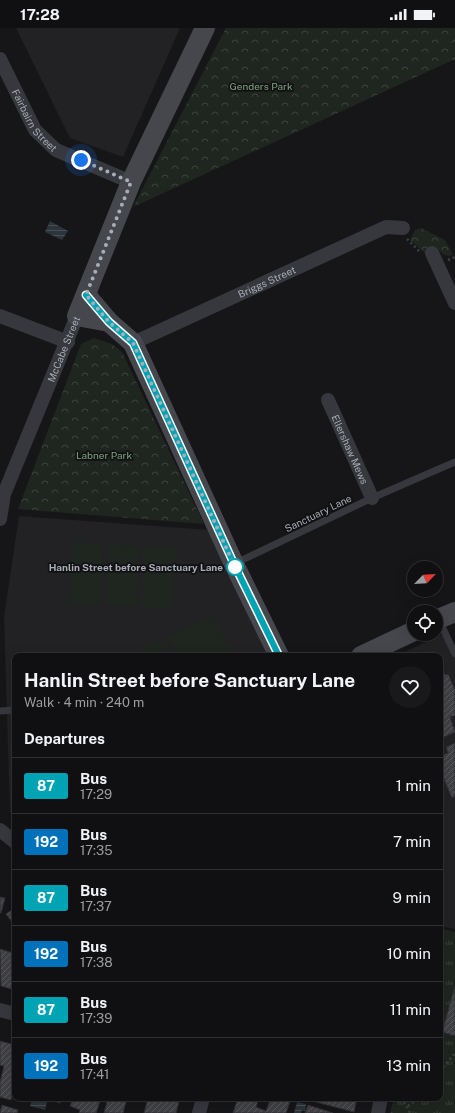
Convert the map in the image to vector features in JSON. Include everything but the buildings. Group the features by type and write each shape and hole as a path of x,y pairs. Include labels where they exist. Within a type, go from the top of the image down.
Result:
{"street":[{"name":"McCabe Street","path":"0,519 2,494 68,342 131,182 205,28"},
{"name":"Fairbairn Street","path":"0,59 35,130 56,150 131,182"},
{"name":"Briggs Street","path":"133,343 386,227 403,228"},
{"path":"432,253 455,303"},
{"path":"86,295 109,322 133,343 234,564 278,653"},
{"path":"0,316 68,342"},
{"path":"77,316 109,322"},
{"name":"Ellershaw Mews","path":"328,400 372,498"},
{"path":"367,653 407,634"},
{"path":"0,830 12,840"},
{"path":"0,1010 12,1013"},
{"path":"199,1113 202,1101"},
{"path":"378,1113 387,1101"}],"lane":[{"name":"Sanctuary Lane","path":"234,564 372,498 455,462"},
{"path":"443,617 455,654"},
{"path":"0,711 12,710"}],"path":[{"path":"403,228 407,240 424,257 432,253"},
{"path":"443,1068 455,1053"},
{"path":"396,1101 405,1103 408,1106 410,1113"},
{"path":"408,1106 415,1101"}],"shaded area":[{"path":"16,28 180,28 123,157 70,138"},
{"path":"50,221 68,231 62,240 45,232"},
{"path":"19,516 209,530 271,653 12,653 12,814 10,812 4,617"},
{"path":"448,632 455,647 455,929 443,927 443,653 402,653 428,641 443,641 443,634"},
{"path":"32,1101 47,1102 45,1110 30,1106"},
{"path":"297,1102 306,1104 305,1111 302,1110 301,1113 294,1113"}],"green space":[{"name":"Genders Park","path":"226,28 455,28 455,59 133,207"},
{"path":"421,228 445,240 453,255 448,256 440,252 437,248 426,254 410,240 415,230"},
{"name":"Labner Park","path":"94,338 112,344 122,352 204,524 18,509 81,344"},
{"path":"73,542 103,544 100,605 69,603"},
{"path":"109,544 139,546 136,607 105,605"},
{"path":"145,546 176,548 172,609 141,607"},
{"path":"213,615 231,653 176,653 168,636"},
{"path":"161,640 167,653 132,653"},
{"path":"443,929 455,932 455,1113 390,1113 393,1101 443,1101"}],"bus line":[{"name":"87","path":"86,295 109,322 133,343 234,564 278,653"}],"place":[{"name":"Hanlin Street before Sanctuary Lane","path":"235,567"}],"route":[{"path":"81,160 131,182 86,295 109,322 133,343 235,567"}]}
